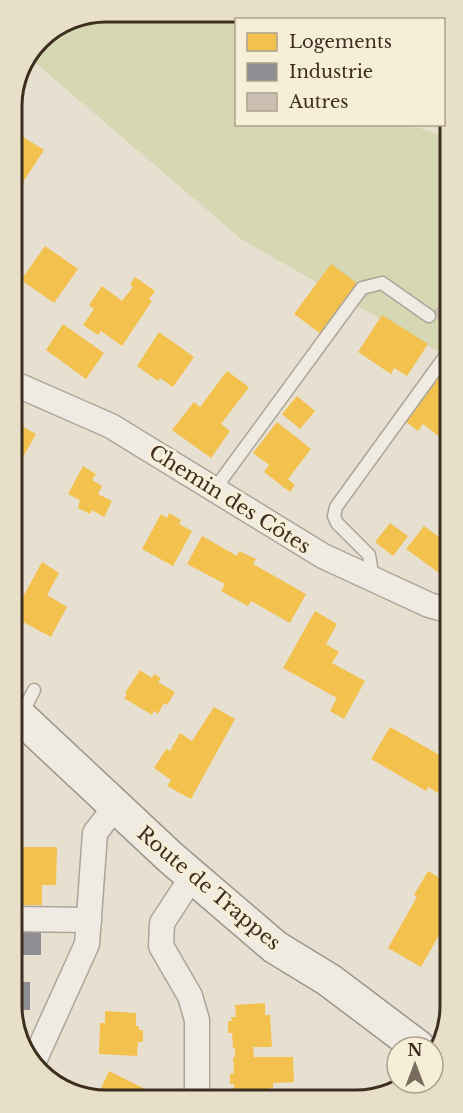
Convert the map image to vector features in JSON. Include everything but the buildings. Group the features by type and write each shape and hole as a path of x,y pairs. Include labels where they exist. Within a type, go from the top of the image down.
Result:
{"main road":[{"name":"Route de Trappes","path":"23,706 115,807 192,877 275,947 329,980 402,1035"}],"street":[{"name":"Chemin des Côtes","path":"23,387 111,426 323,556 440,608"},
{"path":"37,1053 87,944 94,833 115,807"},
{"path":"192,877 162,923 161,946 190,996 195,1012 197,1090"},
{"path":"23,919 89,920"}],"lane":[{"path":"214,490 362,288 382,283 429,316"},
{"path":"373,579 369,555 337,523 334,516 336,507 440,363"}],"green space":[{"path":"235,23 235,126 413,126 440,134 440,353 241,239 35,63 51,43 74,29 90,24"}]}
